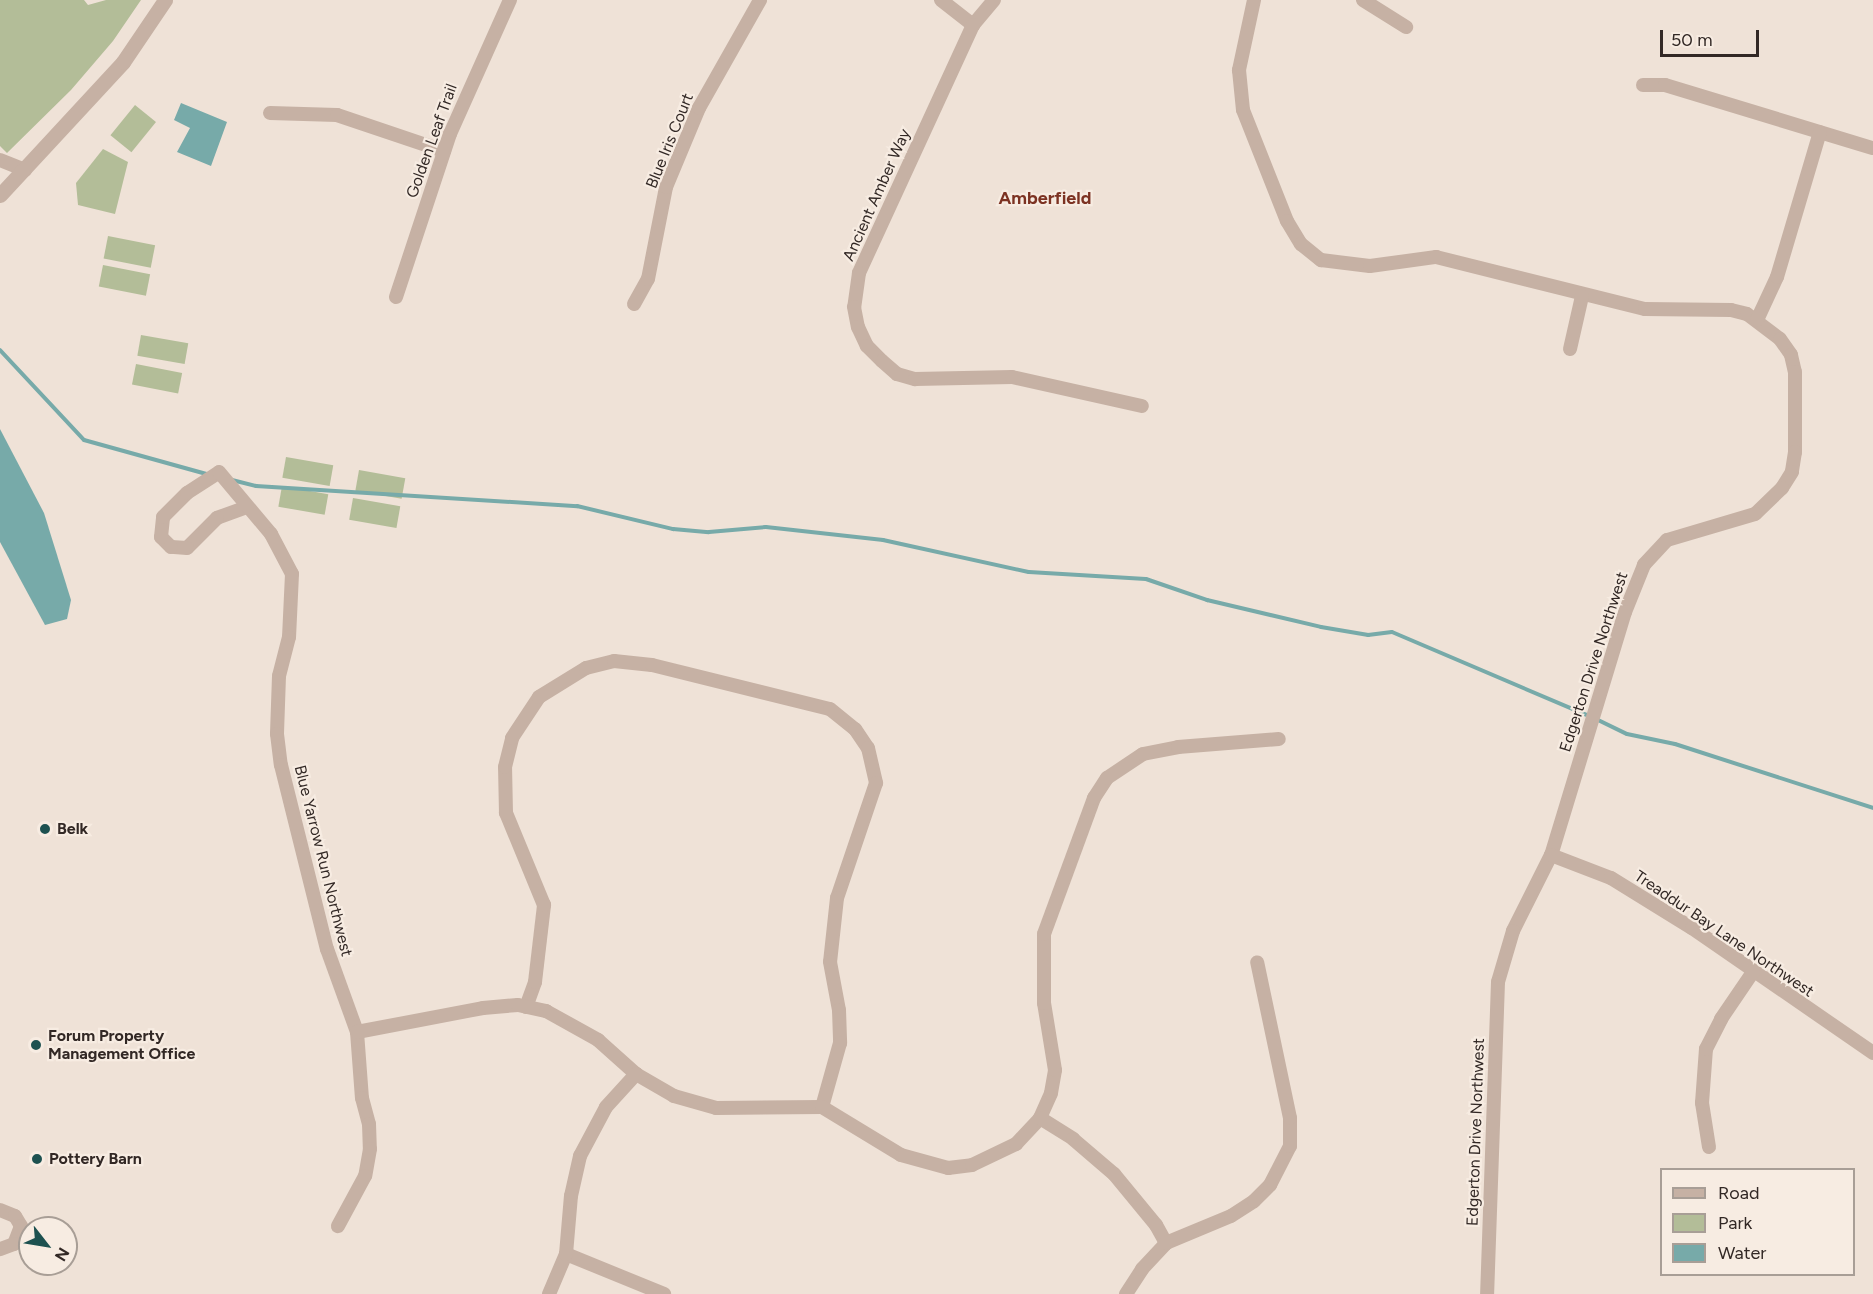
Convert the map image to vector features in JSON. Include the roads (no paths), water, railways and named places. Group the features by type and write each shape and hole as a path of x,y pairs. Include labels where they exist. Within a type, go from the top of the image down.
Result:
{"street":[{"path":"1,192 25,170 123,62 165,0"},
{"name":"Golden Leaf Trail","path":"396,297 444,151 510,0"},
{"name":"Blue Iris Court","path":"634,304 648,279 666,187 686,137 699,108 760,0"},
{"path":"941,0 973,25"},
{"name":"Ancient Amber Way","path":"994,0 973,25 859,273 854,306 858,327 867,346 897,374 915,379 1012,377 1142,406"},
{"name":"Edgerton Drive Northwest","path":"1254,0 1239,70 1244,110 1287,221 1301,244 1321,260 1370,267 1436,257 1582,296 1645,309 1731,310 1757,320 1791,354 1796,394 1792,472 1770,504 1755,514 1667,540 1644,565 1625,612 1551,855 1513,931 1498,982 1487,1294"},
{"path":"1363,0 1406,27"},
{"path":"1643,85 1665,85 1873,148"},
{"path":"270,113 337,115 444,151"},
{"path":"1757,320 1777,277 1820,132"},
{"path":"0,160 25,170"},
{"path":"1570,349 1582,296"},
{"name":"Blue Yarrow Run Northwest","path":"247,507 217,518 187,548 171,547 161,537 163,517 187,493 219,472 271,534 292,574 289,637 279,676 277,734 281,765 327,949 357,1032 370,1149 365,1176 338,1226"},
{"path":"526,1007 535,982 544,904 506,813 505,766 512,738 539,698 569,676 614,661 652,665 830,708 855,729 868,748 876,783 837,898 830,962 840,1018 840,1043 822,1107"},
{"path":"357,1032 483,1008 526,1007 546,1011 575,1025 598,1040 636,1074 674,1096 716,1108 822,1107 901,1155 948,1168 998,1155 1016,1143 1040,1118 1051,1093 1055,1070 1044,1003 1044,934 1094,798 1121,765 1143,754 1178,747 1279,739"},
{"name":"Treaddur Bay Lane Northwest","path":"1551,855 1611,878 1692,928 1873,1053"},
{"path":"1126,1294 1142,1269 1166,1243 1232,1216 1254,1201 1269,1185 1290,1146 1290,1118 1257,962"},
{"path":"1709,1147 1702,1103 1706,1049 1721,1019 1753,972"},
{"path":"549,1294 566,1254 571,1196 580,1156 606,1107 636,1074"},
{"path":"1040,1118 1073,1139 1114,1174 1166,1243"},
{"path":"0,1210 15,1216 21,1226 14,1244 0,1249"},
{"path":"566,1254 664,1294"}],"water":[{"path":"181,103 227,122 211,166 177,152 190,128 174,120"},
{"path":"0,429 44,513 71,600 67,619 45,625 0,542"}],"waterway":[{"path":"0,350 84,440 207,474"},
{"path":"232,480 256,486 577,506 673,529 709,532 766,527 883,540 1029,572 1146,579 1207,600 1321,627 1368,635 1392,632 1589,716"},
{"path":"1596,719 1627,734 1675,744 1873,808"}],"place":[{"name":"Belk","path":"45,829"},
{"name":"Forum Property Management Office","path":"36,1045"},
{"name":"Pottery Barn","path":"37,1159"}],"district":[{"name":"Amberfield","path":"1045,198"}]}
